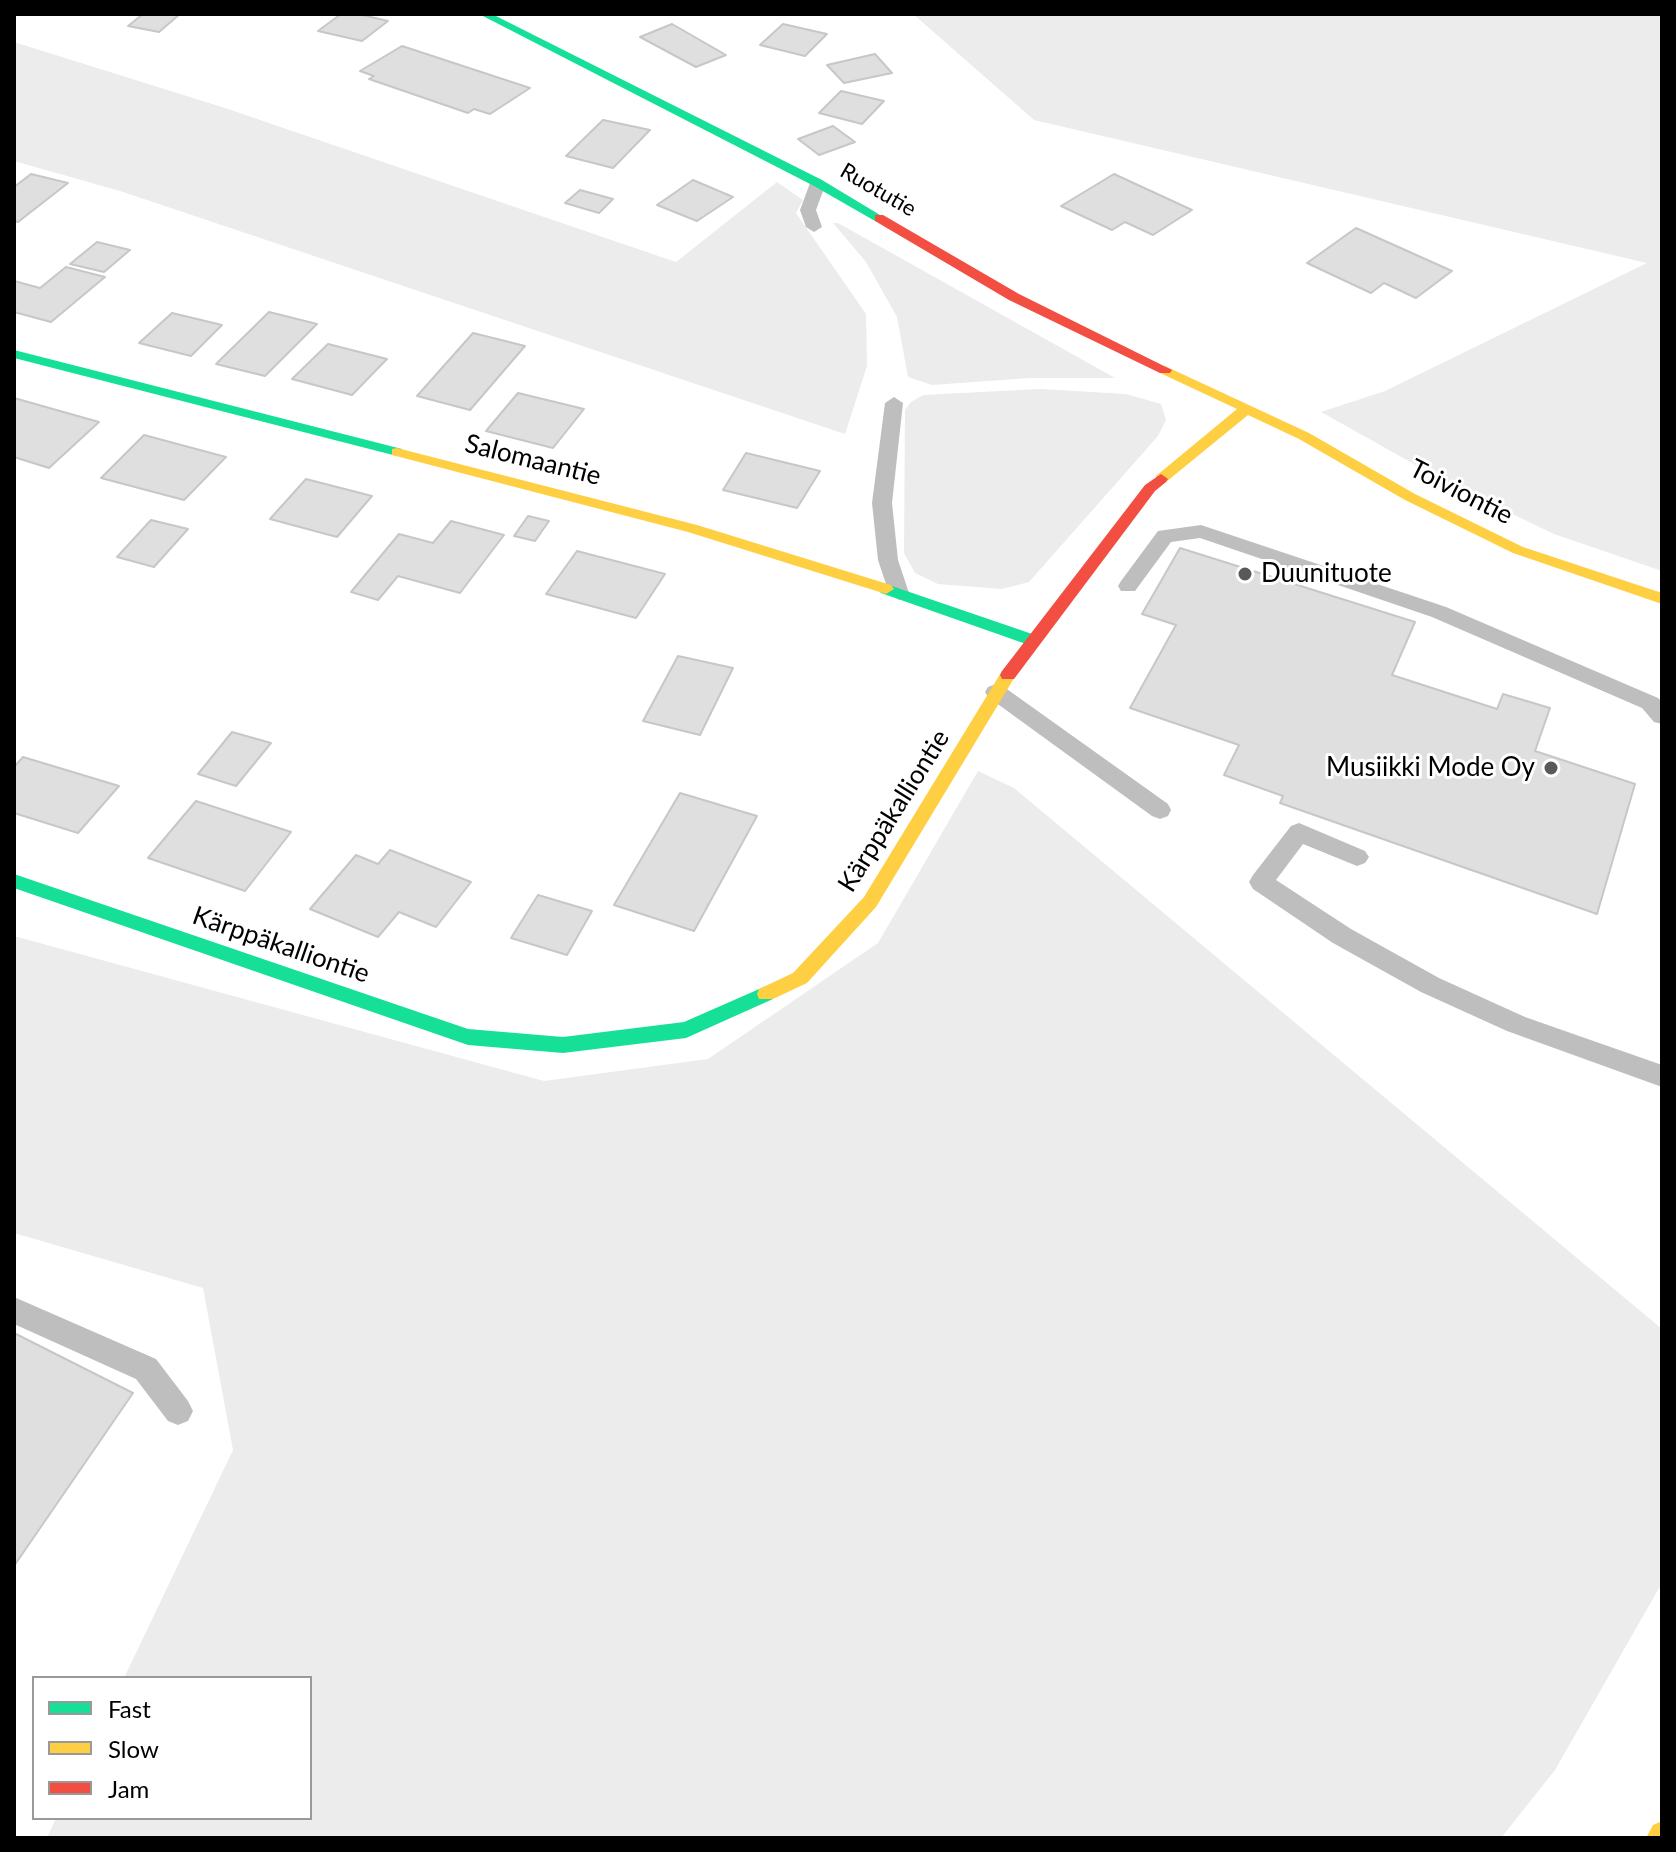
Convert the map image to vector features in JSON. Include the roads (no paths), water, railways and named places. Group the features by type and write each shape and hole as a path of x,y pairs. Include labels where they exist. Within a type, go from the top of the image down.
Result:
{"street":[{"name":"Ruotutie","path":"484,14 818,183 1014,297 1247,408"},
{"name":"Salomaantie","path":"14,354 692,528 899,593 1032,640"},
{"name":"Toiviontie","path":"1247,408 1410,497 1518,550 1662,599"},
{"name":"Kärppäkalliontie","path":"14,881 468,1037 563,1045 686,1030 800,978 870,902 996,692 1032,640 1150,488 1247,408"}],"lane":[{"path":"814,227 808,210 818,183"},
{"path":"894,403 882,503 888,560 899,593"},
{"path":"1128,586 1165,536 1201,531 1439,612 1650,703 1662,716"},
{"path":"996,692 1160,810"},
{"path":"1357,857 1299,832 1261,882 1342,936 1430,985 1516,1024 1662,1076"},
{"path":"14,1310 146,1369 178,1411"}],"place":[{"name":"Duunituote","path":"1245,574"},
{"name":"Musiikki Mode Oy","path":"1551,768"}]}
